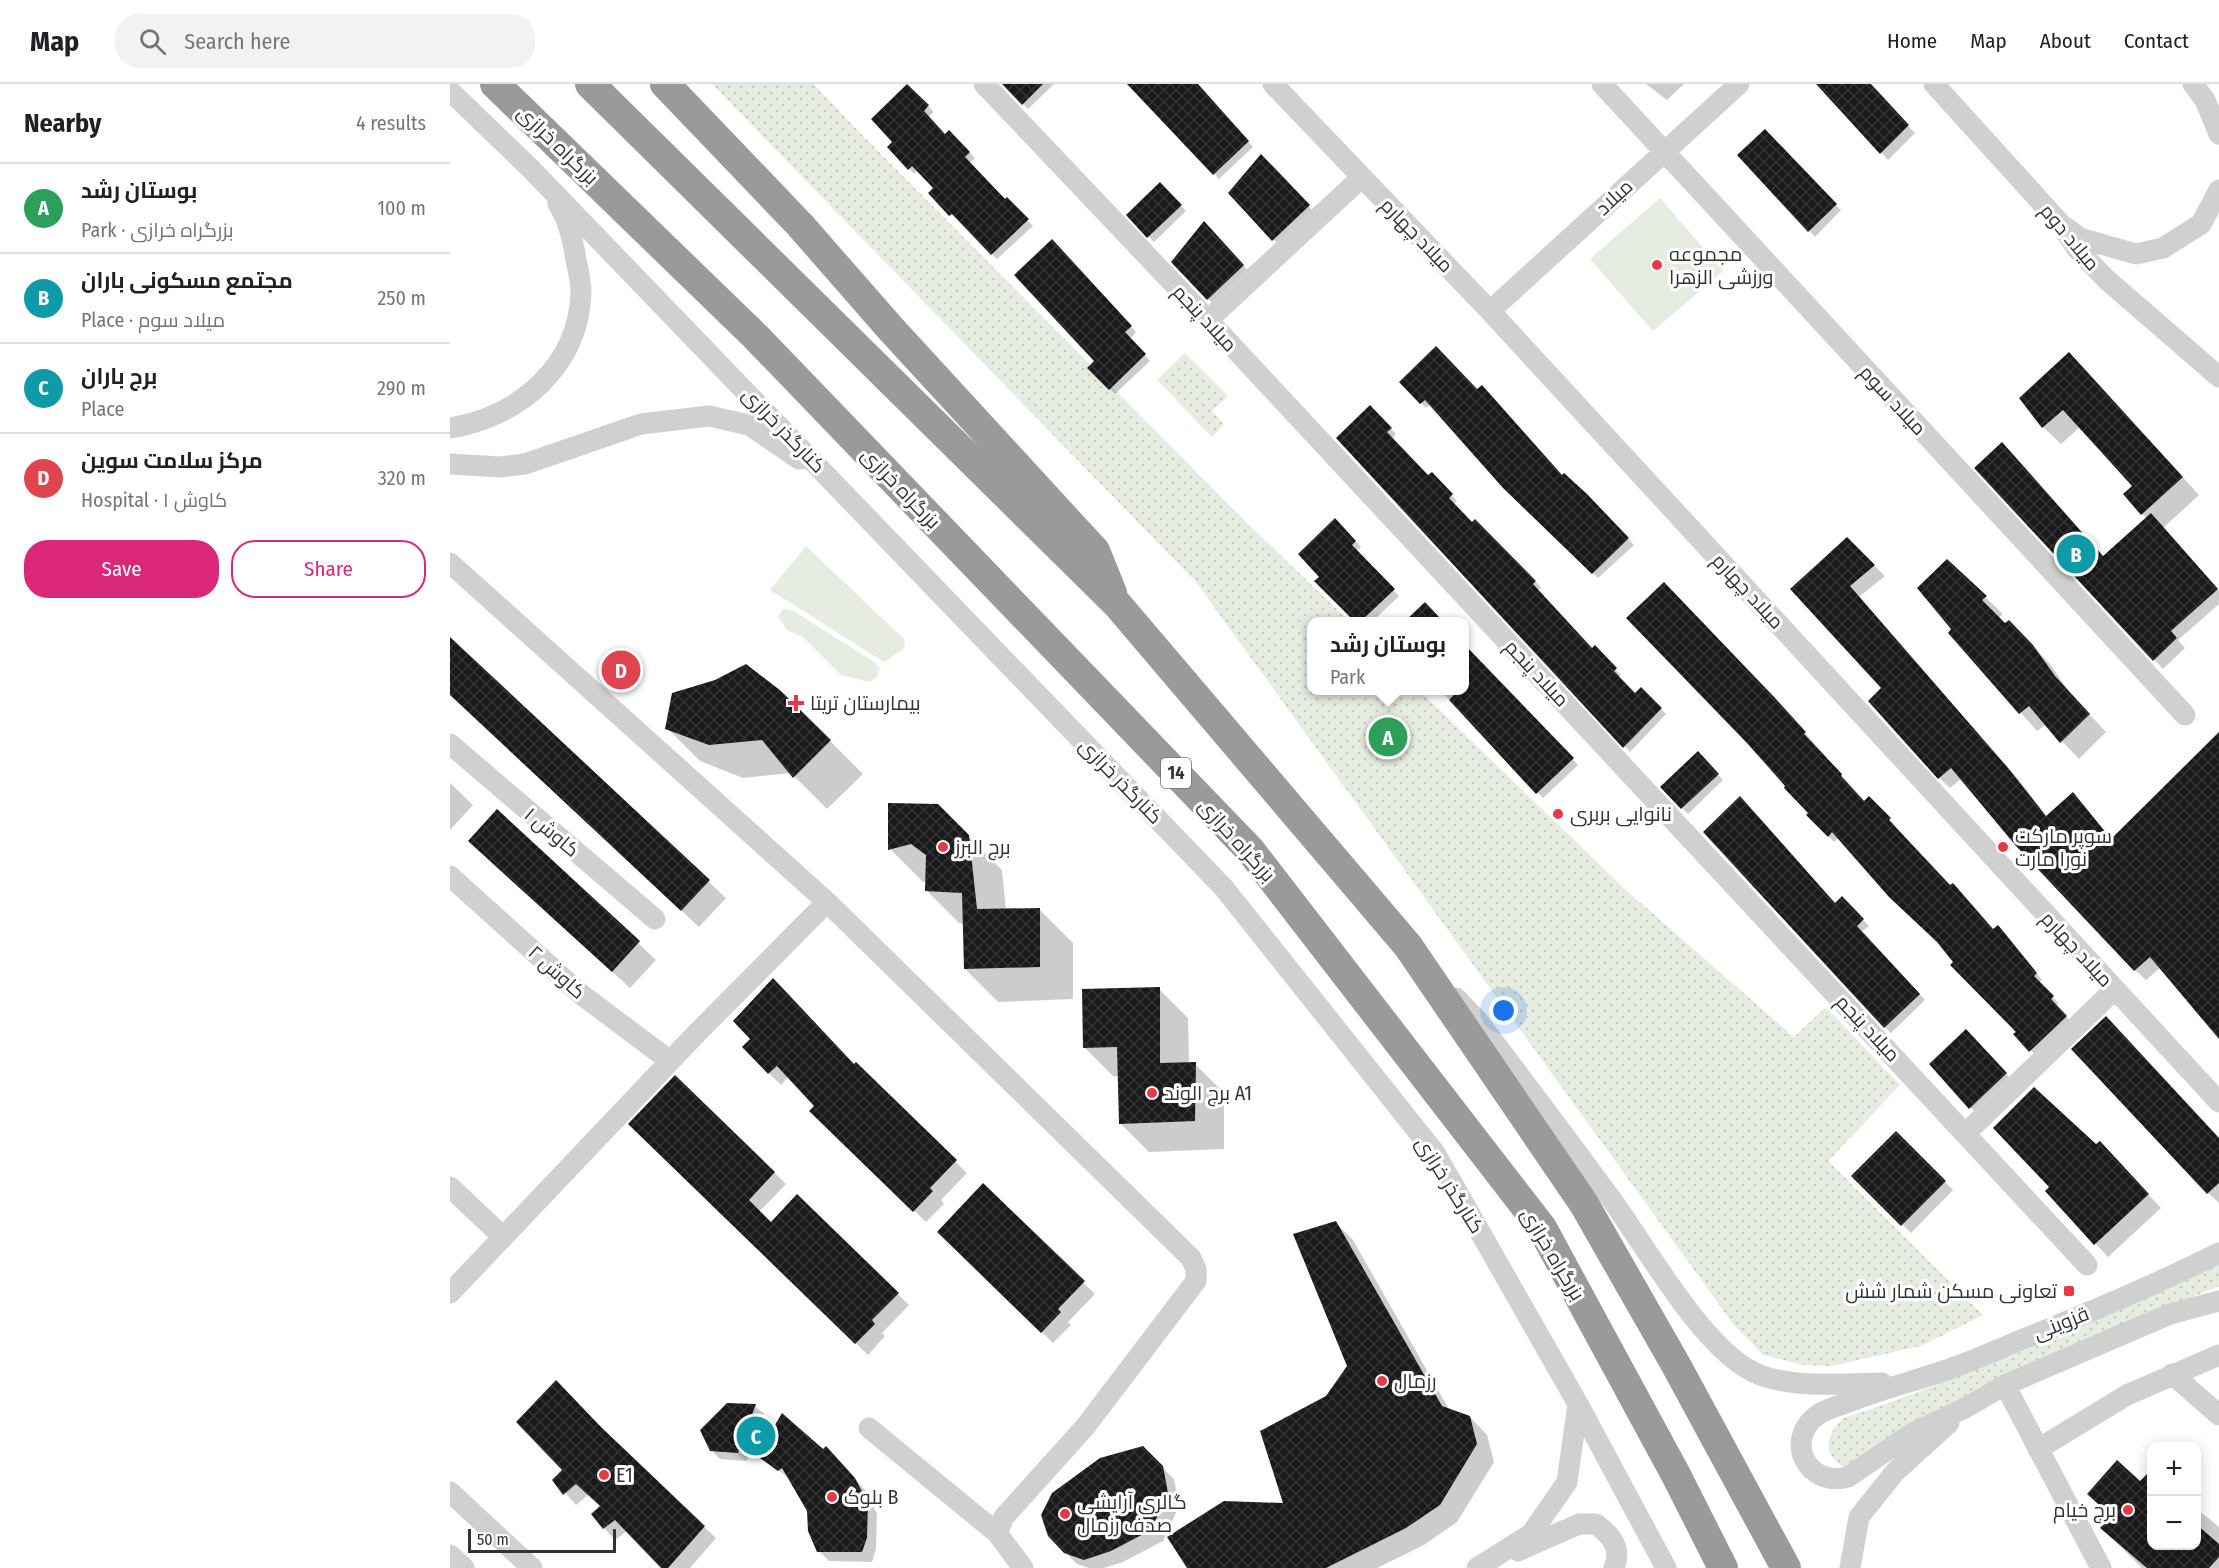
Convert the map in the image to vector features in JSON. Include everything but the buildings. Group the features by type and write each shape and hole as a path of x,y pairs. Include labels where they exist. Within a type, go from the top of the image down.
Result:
{"highway":[{"name":"بزرگراه خرازی","path":"495,84 756,337 1250,850 1542,1228 1723,1568"},
{"path":"590,84 1117,604 1408,946 1584,1204 1676,1365 1786,1568"},
{"path":"665,84 800,225 891,329 1095,551 1117,604"}],"street":[{"name":"میلاد پنجم","path":"984,84 1208,320 2087,1264"},
{"name":"میلاد چهارم","path":"1273,84 1490,311 2219,1102"},
{"name":"میلاد سوم","path":"1602,84 2185,715"},
{"name":"میلاد","path":"1490,311 1739,84"},
{"name":"میلاد دوم","path":"1934,84 2060,223 2077,249 2106,279 2219,377"},
{"path":"2193,84 2205,100 2219,134"},
{"name":"کنارگذر خرازی","path":"452,93 530,168 1224,888 1435,1154 1578,1404 1666,1568"},
{"path":"450,428 496,415 521,402 545,380 564,355 576,325 581,291 573,239 561,208 530,168"},
{"path":"1208,320 1361,178"},
{"path":"2060,223 2080,238 2136,254 2163,248 2201,224 2219,190"},
{"path":"450,464 500,467 525,464 641,424 709,416 749,425 844,492"},
{"path":"450,563 827,902 1191,1258 1196,1269 1196,1281 1164,1326 1085,1426 1004,1517 997,1533"},
{"name":"کاوش ۱","path":"450,744 655,919"},
{"name":"کاوش ۲","path":"450,876 582,995 670,1061"},
{"path":"450,1293 670,1061 827,902"},
{"path":"1408,946 1478,1021 1610,1196 1698,1323 1734,1361 1760,1375 1799,1383 1898,1383"},
{"path":"1966,1133 2114,990"},
{"path":"450,1187 502,1236"},
{"name":"قزوینی","path":"1898,1383 1951,1368 2115,1301 2219,1253"},
{"name":"قزوینی","path":"1965,1408 2005,1385 2170,1314 2219,1301"},
{"path":"2038,1449 2127,1395 2219,1355"},
{"path":"2172,1374 2219,1414"},
{"path":"1898,1383 1818,1414 1809,1423 1804,1432 1802,1454 1815,1474 1836,1481 1848,1478 1911,1434 1965,1408"},
{"path":"2005,1385 2101,1568"},
{"path":"1478,1568 1531,1534 1567,1482 1578,1404"},
{"path":"1850,1568 1859,1517 1894,1472 1965,1408"},
{"path":"868,1428 997,1533 1023,1568"},
{"path":"450,1492 532,1568"},
{"path":"1478,1568 1580,1524 1596,1524 1612,1537 1618,1557 1614,1568"},
{"path":"450,1554 464,1568"}],"shaded area":[{"path":"712,84 814,84 1247,523 1345,617 1307,617 1307,695 1424,695 1628,892 1794,1037 1826,1007 1900,1085 1828,1161 1983,1315 1921,1346 1831,1366 1804,1365 1763,1355 1734,1325 1196,582"},
{"name":"مجموعه ورزشی الزهرا","path":"1660,198 1723,271 1653,331 1590,259"},
{"path":"1185,353 1228,396 1212,411 1224,424 1212,437 1157,380"},
{"path":"806,546 904,639 905,648 884,662 770,590"},
{"path":"783,609 794,611 874,662 880,669 877,677 870,682 841,675 803,637 787,630 778,617"},
{"path":"2219,1264 2219,1286 1980,1387 1904,1438 1849,1469 1840,1465 1830,1453 1829,1439 1844,1418 1939,1384 2034,1346"}],"place":[{"name":"مجموعه ورزشی الزهرا","path":"1657,265"},
{"name":"مجتمع مسکونی باران","path":"2076,554"},
{"name":"مرکز سلامت سوین","path":"621,670"},
{"name":"بیمارستان تریتا","path":"796,703"},
{"name":"بوستان رشد","path":"1388,737"},
{"name":"نانوایی بربری","path":"1558,814"},
{"name":"برج البرز","path":"943,847"},
{"name":"سوپر مارکت نورا مارت","path":"2003,847"},
{"name":"برج الوند A1","path":"1152,1093"},
{"name":"تعاونی مسکن شمار شش","path":"2069,1291"},
{"name":"رزمال","path":"1382,1381"},
{"name":"برج باران","path":"756,1436"},
{"name":"E1","path":"604,1475"},
{"name":"بلوک B","path":"832,1497"},
{"name":"برج خیام","path":"2128,1510"},
{"name":"گالری آرایشی صدف رزمال","path":"1065,1514"}]}
